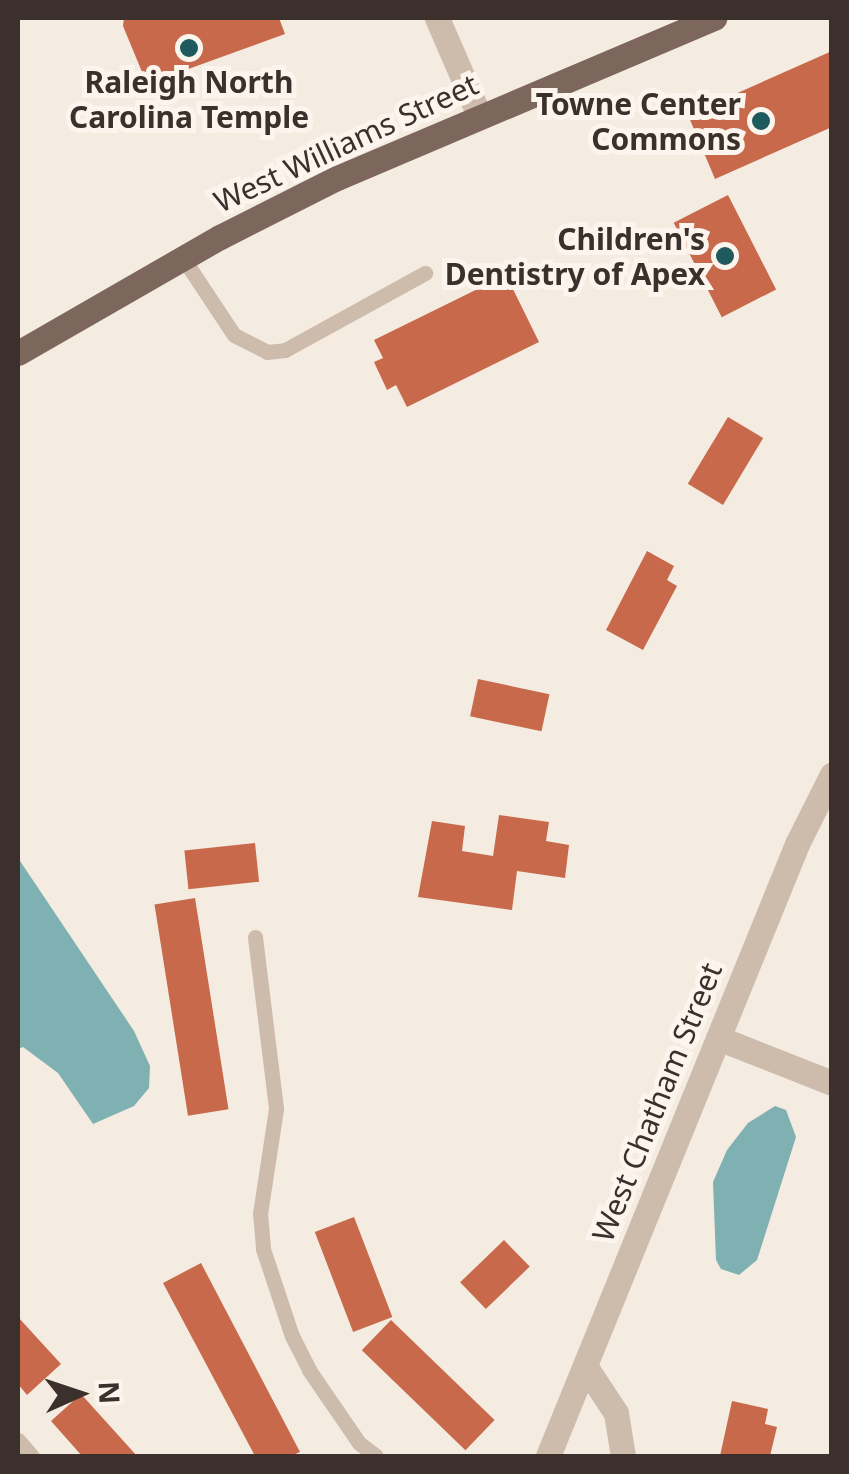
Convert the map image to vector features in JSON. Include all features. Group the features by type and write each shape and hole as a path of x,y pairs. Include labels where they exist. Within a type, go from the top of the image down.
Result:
{"main road":[{"name":"West Williams Street","path":"18,353 183,258 338,178 714,18"}],"street":[{"path":"437,18 480,115"},
{"name":"West Chatham Street","path":"548,1456 797,844 832,774"},
{"path":"718,1038 832,1083"},
{"path":"585,1366 616,1414 623,1456"}],"lane":[{"path":"183,258 234,335 266,352 285,350 424,273"},
{"path":"255,937 276,1109 260,1213 263,1249 292,1336 310,1370 359,1443 376,1456"},
{"path":"18,1440 32,1456"}],"water":[{"path":"18,858 134,1031 150,1066 149,1088 134,1106 93,1124 58,1073 23,1047 18,1049"},
{"path":"775,1106 786,1110 796,1137 757,1260 739,1275 721,1269 716,1260 713,1182 727,1150 748,1123"}],"building":[{"name":"Raleigh North Carolina Temple","path":"124,18 279,18 285,34 147,84 123,26"},
{"name":"Towne Center Commons","path":"832,51 832,127 715,179 688,115"},
{"name":"Children's Dentistry of Apex","path":"728,195 776,289 722,317 674,223"},
{"path":"506,275 539,342 407,407 396,385 387,390 374,362 383,358 374,340"},
{"path":"728,417 763,438 723,505 688,484"},
{"path":"647,551 674,566 667,580 677,586 643,650 606,630"},
{"path":"478,679 549,694 542,731 470,716"},
{"path":"499,815 549,822 546,841 569,845 565,878 517,871 512,910 418,897 432,821 465,826 462,851 493,856"},
{"path":"255,843 259,882 188,889 184,850"},
{"path":"195,898 228,1109 188,1116 155,904"},
{"path":"354,1217 392,1317 353,1332 315,1232"},
{"path":"504,1240 530,1267 486,1309 460,1282"},
{"path":"201,1263 300,1452 291,1456 255,1456 163,1283"},
{"path":"18,1317 61,1364 27,1395 18,1384"},
{"path":"391,1320 495,1420 465,1450 362,1350"},
{"path":"81,1394 137,1456 82,1456 51,1421"},
{"path":"732,1401 768,1409 765,1424 777,1427 770,1456 720,1456"}],"place":[{"name":"Raleigh North Carolina Temple","path":"189,48"},
{"name":"Towne Center Commons","path":"761,121"},
{"name":"Children's Dentistry of Apex","path":"725,256"}]}
